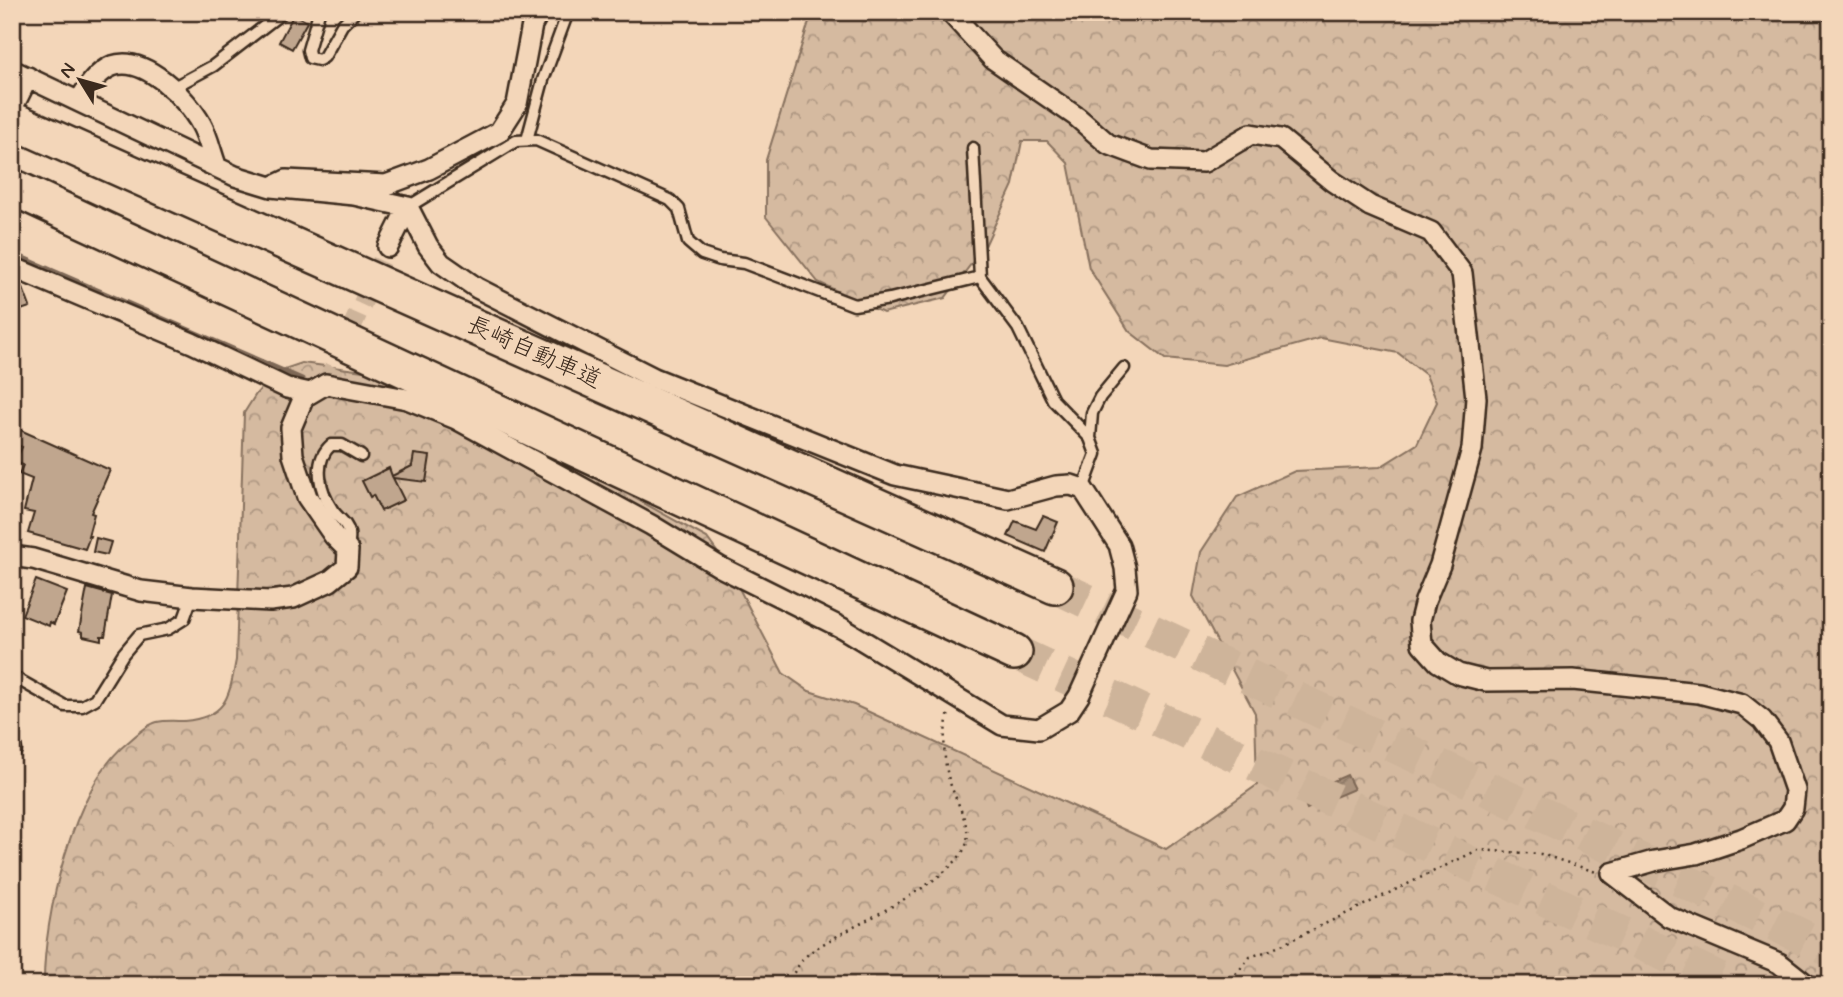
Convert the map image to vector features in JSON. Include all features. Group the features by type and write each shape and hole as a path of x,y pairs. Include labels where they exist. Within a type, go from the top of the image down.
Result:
{"highway":[{"name":"長崎自動車道","path":"14,110 1055,586"},
{"path":"12,187 1014,652"}],"street":[{"path":"271,187 286,180 386,185 429,169 499,132 517,104 532,25 539,12"},
{"path":"950,12 993,60 1077,117 1108,144 1152,160 1203,162 1251,134 1280,139 1332,181 1370,206 1431,232 1457,265 1462,272 1476,398 1472,449 1440,565 1425,601 1420,621 1422,644 1438,662 1458,674 1486,681 1573,680 1699,693 1742,704 1762,720 1778,741 1795,790 1793,808 1785,820 1696,854 1654,861 1612,873"},
{"path":"79,101 89,84 114,65 134,65 154,74 172,88 202,125 216,165"},
{"path":"14,110 20,74 235,176 271,187 355,195 408,206"},
{"path":"388,247 408,206"},
{"path":"12,556 33,559 141,592 192,597 270,601 293,598 330,581 347,567 348,550 334,536 307,497 293,455 291,428 304,397 326,384 407,399 456,419 651,525 720,567 842,628 1002,725 1040,729 1069,711 1079,696 1127,590 1119,545 1083,489 1071,485 1056,486 1008,499 894,475 654,378 477,288 440,264 408,206"},
{"path":"12,267 192,343 286,388 310,393"},
{"path":"1612,873 1669,917 1779,963 1807,985"}],"lane":[{"path":"172,88 213,65 283,12"},
{"path":"319,12 308,50 310,58 319,60 324,57 342,25 355,12"},
{"path":"527,140 543,80 568,12"},
{"path":"408,206 516,141 536,140 670,200 680,209 688,242 702,254 744,263 854,305 890,299 980,276"},
{"path":"973,149 980,276 1017,328 1053,401 1090,438 1096,454 1083,489"},
{"path":"1090,438 1092,414 1100,397 1124,368"},
{"path":"348,550 350,535 320,484 320,463 324,451 331,445 342,444 361,456"},
{"path":"12,676 65,706 82,706 95,699 123,654 139,635 168,629 184,619 192,597"},
{"path":"12,730 16,750 12,754"}],"path":[{"path":"1822,12 1831,44"},
{"path":"787,985 810,952 905,900 960,855 968,841 948,776 944,731 955,697"},
{"path":"1227,985 1250,957 1273,949 1478,850 1541,854 1591,871 1612,873"}],"green space":[{"path":"812,12 1831,12 1831,985 44,985 49,925 65,855 91,790 108,763 127,743 153,723 199,719 210,715 224,702 228,694 236,660 244,413 275,372 302,363 371,372 535,443 707,538 728,567 783,673 809,691 854,705 1166,849 1257,785 1255,713 1193,596 1201,552 1237,497 1295,471 1380,467 1417,444 1437,402 1426,375 1398,353 1321,338 1224,365 1165,359 1129,331 1089,268 1068,163 1047,141 1022,141 1013,185 985,246 945,298 883,313 818,282 766,217 766,160"}],"water":[{"path":"1347,775 1354,789 1307,809 1301,795"}],"building":[{"path":"294,14 307,22 292,49 279,42"},
{"path":"23,288 30,307 12,313 12,291"},
{"path":"18,429 110,470 91,513 94,514 85,549 28,533 34,513 24,511 32,479 19,474 23,465 15,462 22,447 12,443"},
{"path":"414,454 430,456 426,482 393,478 404,500 381,511 362,481 389,468 392,476 412,466"},
{"path":"1043,516 1058,522 1045,552 1008,536 1015,521 1036,529"},
{"path":"96,538 111,542 107,555 93,552"},
{"path":"36,580 67,592 54,624 50,622 49,626 22,615"},
{"path":"87,588 112,595 105,636 101,636 101,640 83,636 83,632 79,631"}],"waterway":[{"path":"12,253 302,379"}],"tunnel":[{"path":"326,384 388,247"},
{"path":"1055,586 1831,950"},
{"path":"1014,652 1732,985"}]}
